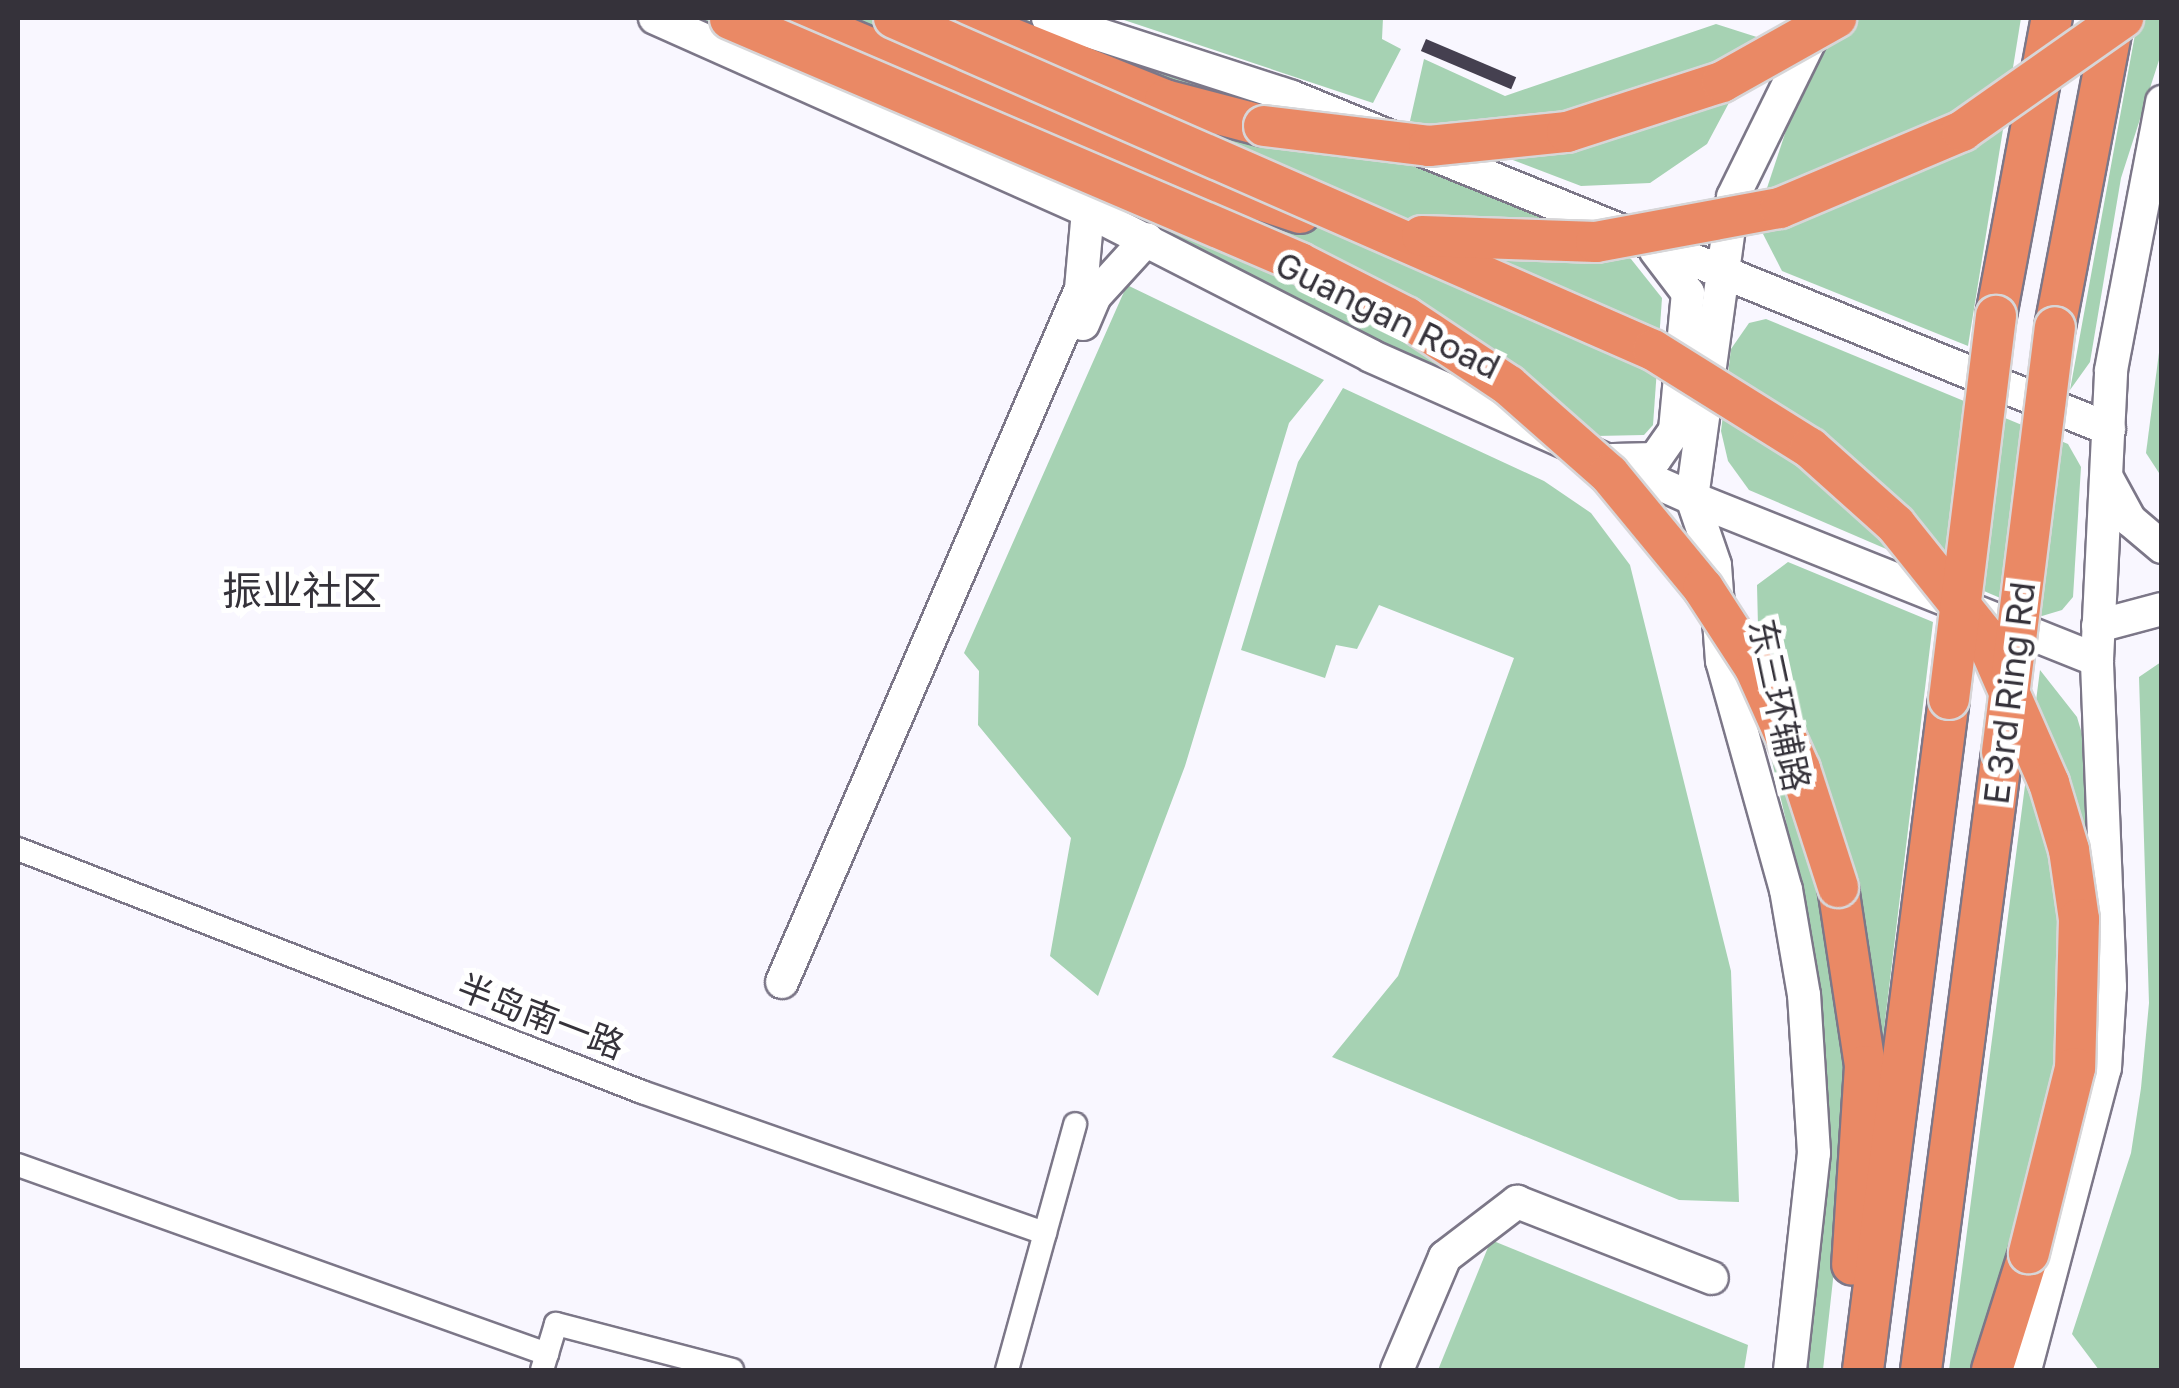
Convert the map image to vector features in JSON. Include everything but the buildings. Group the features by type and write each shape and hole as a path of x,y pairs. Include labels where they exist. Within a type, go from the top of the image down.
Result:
{"highway":[{"path":"727,18 1300,263 1406,317 1508,385 1609,474 1703,588 1755,668 1800,768 1838,887 1865,1066 1845,1370"},
{"path":"798,18 1239,196 1400,234 1548,244 1695,229 1840,189 1962,132 2123,18"},
{"path":"894,18 1653,350 1810,448 1896,525 1984,635 2049,784 2069,850 2080,936 2075,1068 2029,1253 1992,1370"},
{"path":"961,18 1209,112 1323,137 1430,146 1514,140 1626,118 1722,82 1836,18"},
{"name":"E 3rd Ring Rd","path":"1863,1370 1996,316 2052,18"},
{"name":"E 3rd Ring Rd","path":"1921,1370 2056,327 2114,18"}],"main road":[{"name":"Guangan Road","path":"654,18 1088,211 1371,356 1692,498 2097,660"},
{"path":"1048,18 1292,97 2109,429"},
{"name":"东三环辅路","path":"1790,1370 1814,1153 1804,996 1786,890 1722,661 1715,565 1692,498 1733,197 1821,18"},
{"path":"2024,1370 2105,1068 2110,986 2097,660 2105,474 2131,230 2162,102"},
{"path":"1088,211 1081,289 789,985 1095,296 1147,239"},
{"path":"1604,459 1654,460 1675,430 1688,294 1681,274 1643,240"},
{"path":"2105,474 2130,520 2162,546"},
{"path":"2098,626 2162,609"},
{"path":"1397,1370 1445,1257 1517,1202 1712,1278"}],"street":[{"name":"半岛南一路","path":"18,850 642,1092 1045,1233"},
{"path":"1007,1370 1075,1124"},
{"path":"18,1166 545,1362 556,1324 732,1370"}],"green space":[{"path":"673,18 1020,18 1167,60 1524,206 1631,259 1662,298 1653,425 1644,435 1596,436 1528,412"},
{"path":"1118,18 1383,18 1382,39 1401,49 1373,103"},
{"path":"1834,18 2021,18 1968,346 1782,271 1762,232 1766,191 1804,76"},
{"path":"2138,18 2161,18 2161,54 2121,178 2090,362 2070,390"},
{"path":"1716,24 1763,39 1707,144 1650,183 1581,186 1410,121 1424,59 1505,96"},
{"path":"1127,285 1324,380 1289,423 1185,766 1098,996 1050,956 1071,838 978,725 979,671 964,653"},
{"path":"1766,319 2068,444 2081,467 2073,597 2062,610 2042,616 1749,490 1728,461 1721,431 1731,349 1749,323"},
{"path":"2161,337 2161,476 2146,453"},
{"path":"1343,388 1544,481 1591,513 1630,565 1731,971 1739,1202 1679,1200 1332,1057 1398,976 1514,658 1379,605 1357,649 1336,645 1325,678 1241,650 1298,462"},
{"path":"1788,562 1933,622 1880,1063 1851,1117 1823,1370 1803,1370 1824,1115 1786,821 1760,710 1757,585"},
{"path":"2161,662 2161,1370 2099,1370 2072,1334 2131,1153 2141,1088 2149,1003 2139,677"},
{"path":"2040,670 2077,717 2084,741 2087,854 2063,934 2053,1106 1978,1370 1949,1370"},
{"path":"1491,1240 1748,1345 1744,1370 1438,1370"}],"district":[{"name":"振业社区","path":"302,590"}]}
